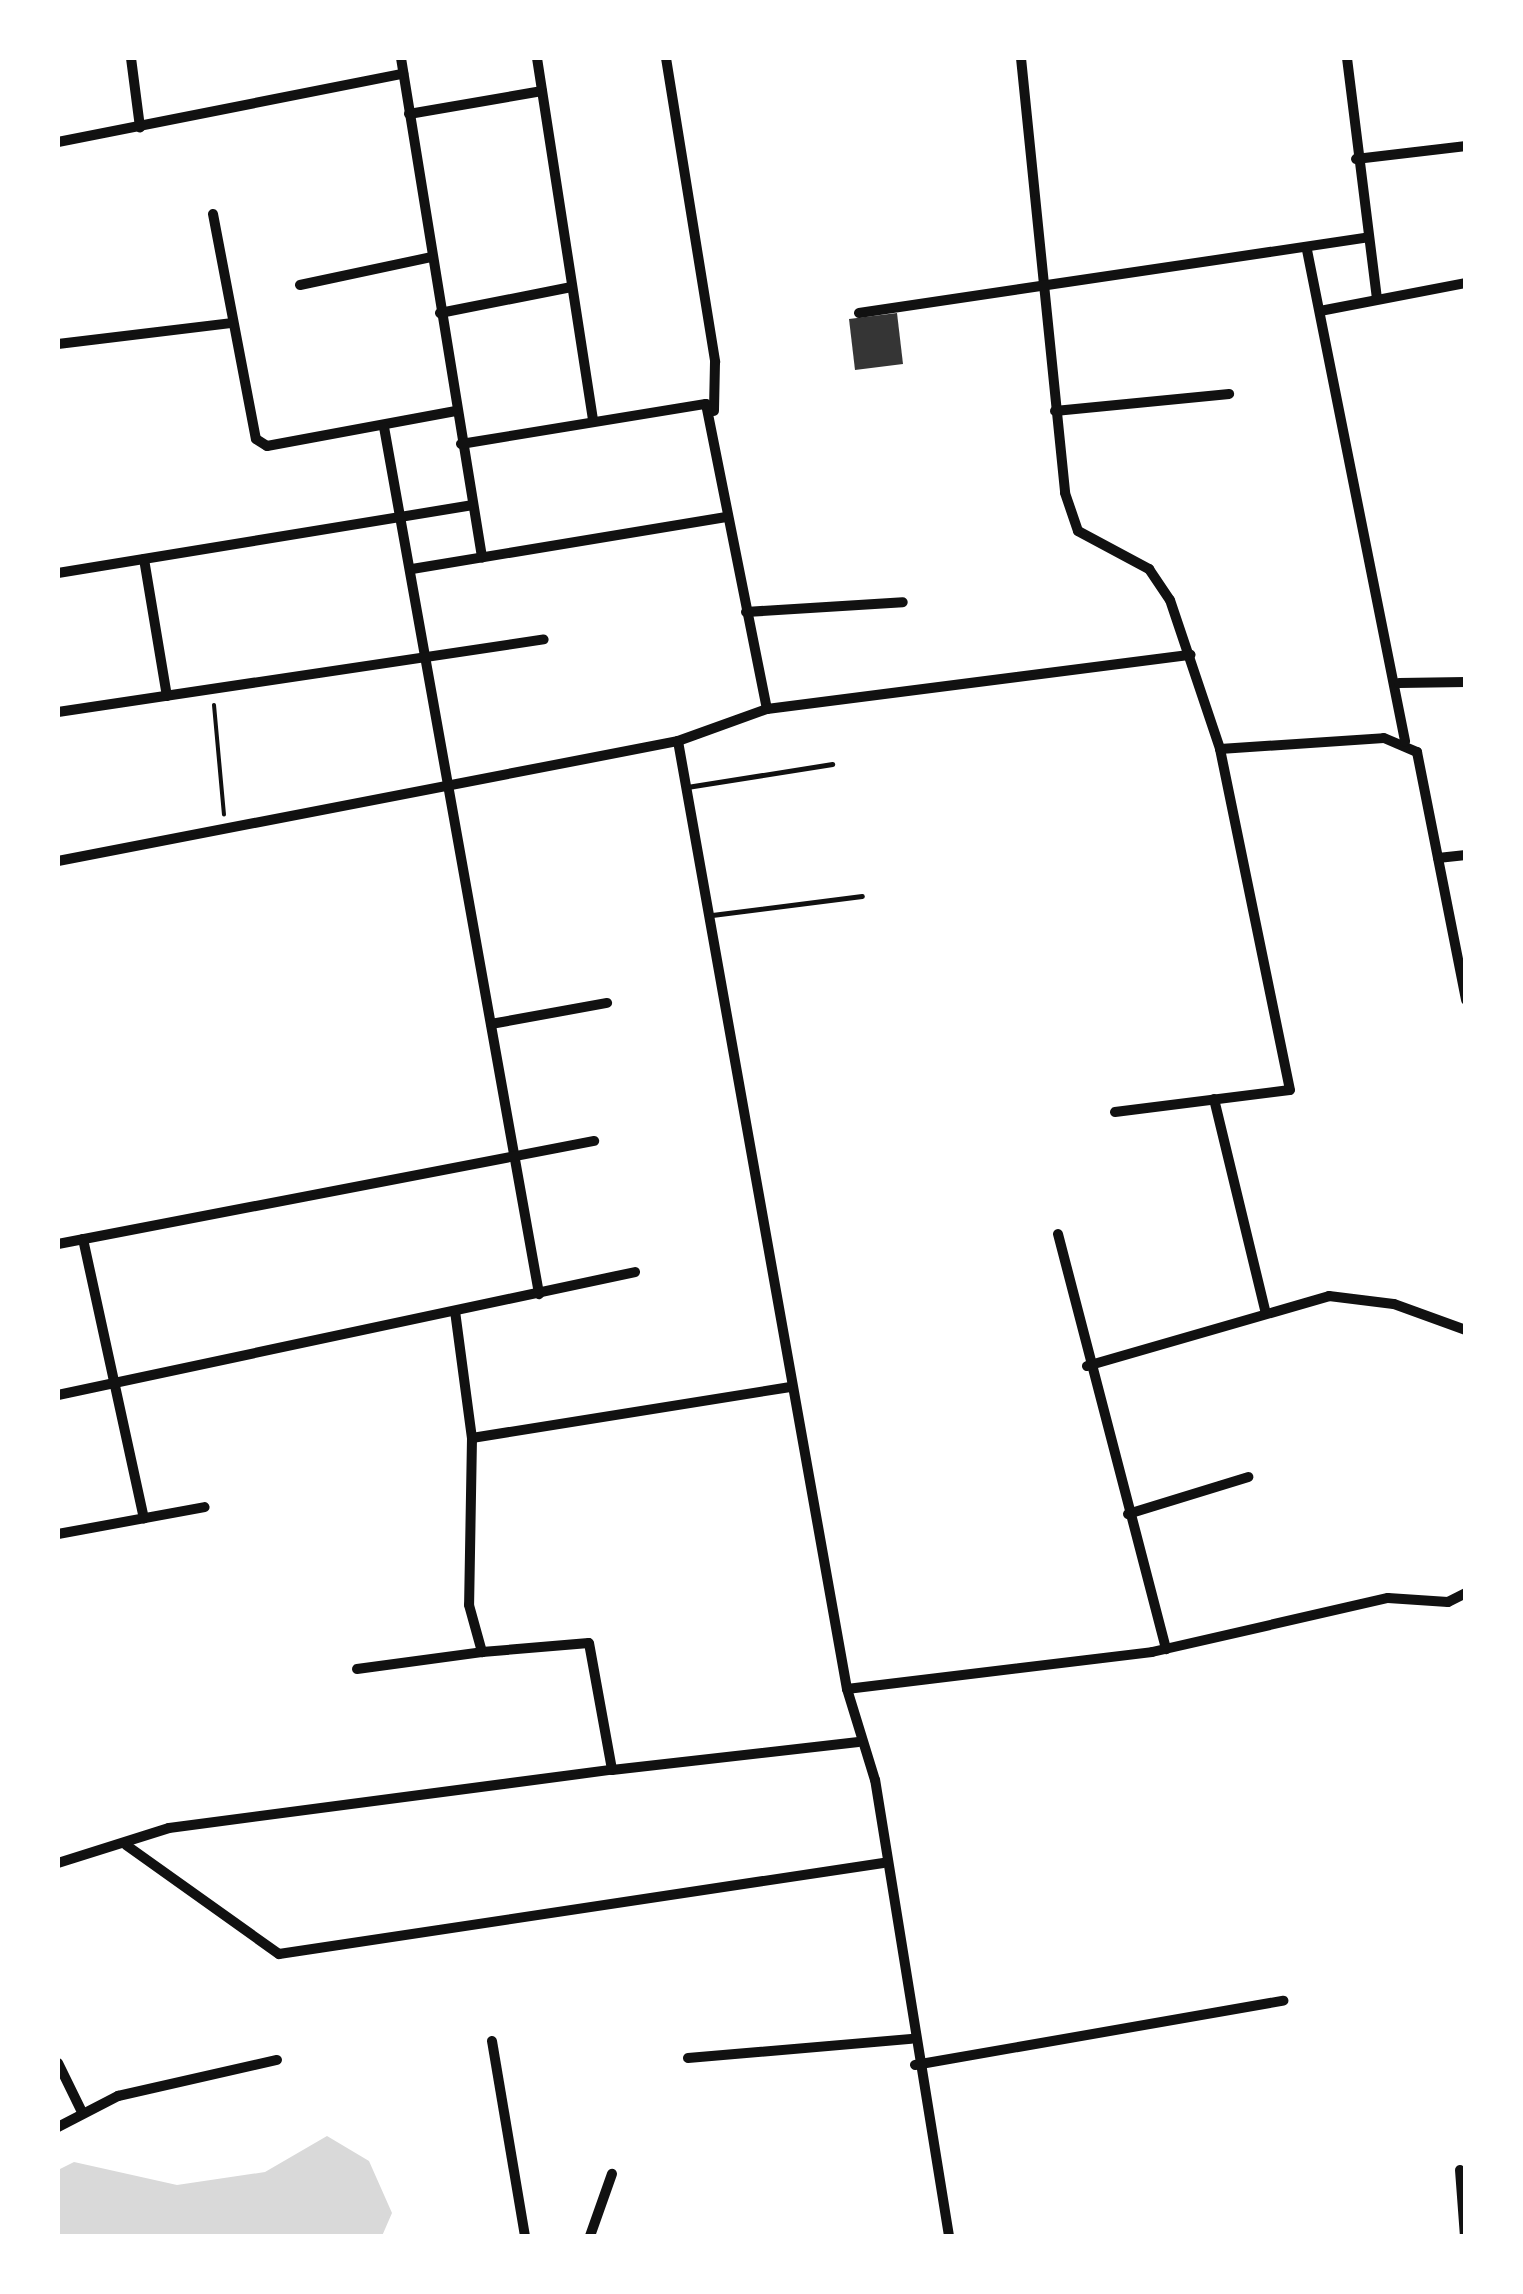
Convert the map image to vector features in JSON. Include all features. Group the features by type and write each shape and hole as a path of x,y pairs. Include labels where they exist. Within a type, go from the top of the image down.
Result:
{"street":[{"path":"131,58 140,127"},
{"path":"401,58 482,557"},
{"path":"537,58 593,420"},
{"path":"666,58 725,517 767,709"},
{"path":"1021,58 1055,411 1078,531 1148,569 1192,655 1206,730 1220,750 1290,1090 1115,1112"},
{"path":"1347,58 1364,238 1377,299"},
{"path":"58,142 403,74"},
{"path":"410,114 542,91"},
{"path":"1356,159 1466,146"},
{"path":"213,214 256,439 267,446 456,412"},
{"path":"860,313 1307,250 1364,238"},
{"path":"1307,250 1399,683 1405,741"},
{"path":"300,285 432,256"},
{"path":"1320,311 1466,284"},
{"path":"440,313 570,287"},
{"path":"58,344 231,322"},
{"path":"1055,411 1229,394"},
{"path":"461,444 688,403 714,411"},
{"path":"384,427 412,569 422,660 539,1294"},
{"path":"58,573 471,505"},
{"path":"412,569 725,517"},
{"path":"144,558 168,696"},
{"path":"746,612 903,602"},
{"path":"58,712 544,639"},
{"path":"58,860 446,791 678,741 767,709 1192,655"},
{"path":"1399,683 1466,682"},
{"path":"678,741 847,1689 858,1742 874,1780 915,2066 949,2236"},
{"path":"1220,750 1405,741 1418,752 1466,1000"},
{"path":"1438,858 1466,856"},
{"path":"491,1024 606,1002"},
{"path":"1214,1099 1265,1310"},
{"path":"58,1244 594,1141"},
{"path":"1058,1234 1087,1366 1166,1649"},
{"path":"83,1239 144,1518"},
{"path":"58,1395 634,1272"},
{"path":"1087,1366 1265,1310 1329,1296 1394,1304 1466,1330"},
{"path":"455,1311 472,1438 469,1605 482,1652"},
{"path":"472,1438 792,1387"},
{"path":"1128,1514 1248,1476"},
{"path":"58,1534 205,1506"},
{"path":"847,1689 1166,1649 1388,1598 1448,1602 1466,1593"},
{"path":"357,1670 482,1652 589,1643 612,1770"},
{"path":"58,1863 199,1823 858,1742"},
{"path":"126,1845 279,1954 883,1863"},
{"path":"915,2066 1283,2002"},
{"path":"688,2058 911,2039"},
{"path":"492,2041 525,2236"},
{"path":"58,2128 81,2110 277,2060"},
{"path":"58,2063 81,2110"},
{"path":"1460,2170 1465,2236"},
{"path":"590,2236 612,2174"}],"lane":[{"path":"686,786 832,764"},
{"path":"712,916 862,896"}],"path":[{"path":"212,690 226,833"}],"shaded area":[{"path":"327,2136 369,2161 392,2213 382,2236 58,2236 58,2170 74,2162 177,2185 265,2172"}],"building":[{"path":"897,313 903,364 855,370 849,319"}]}
